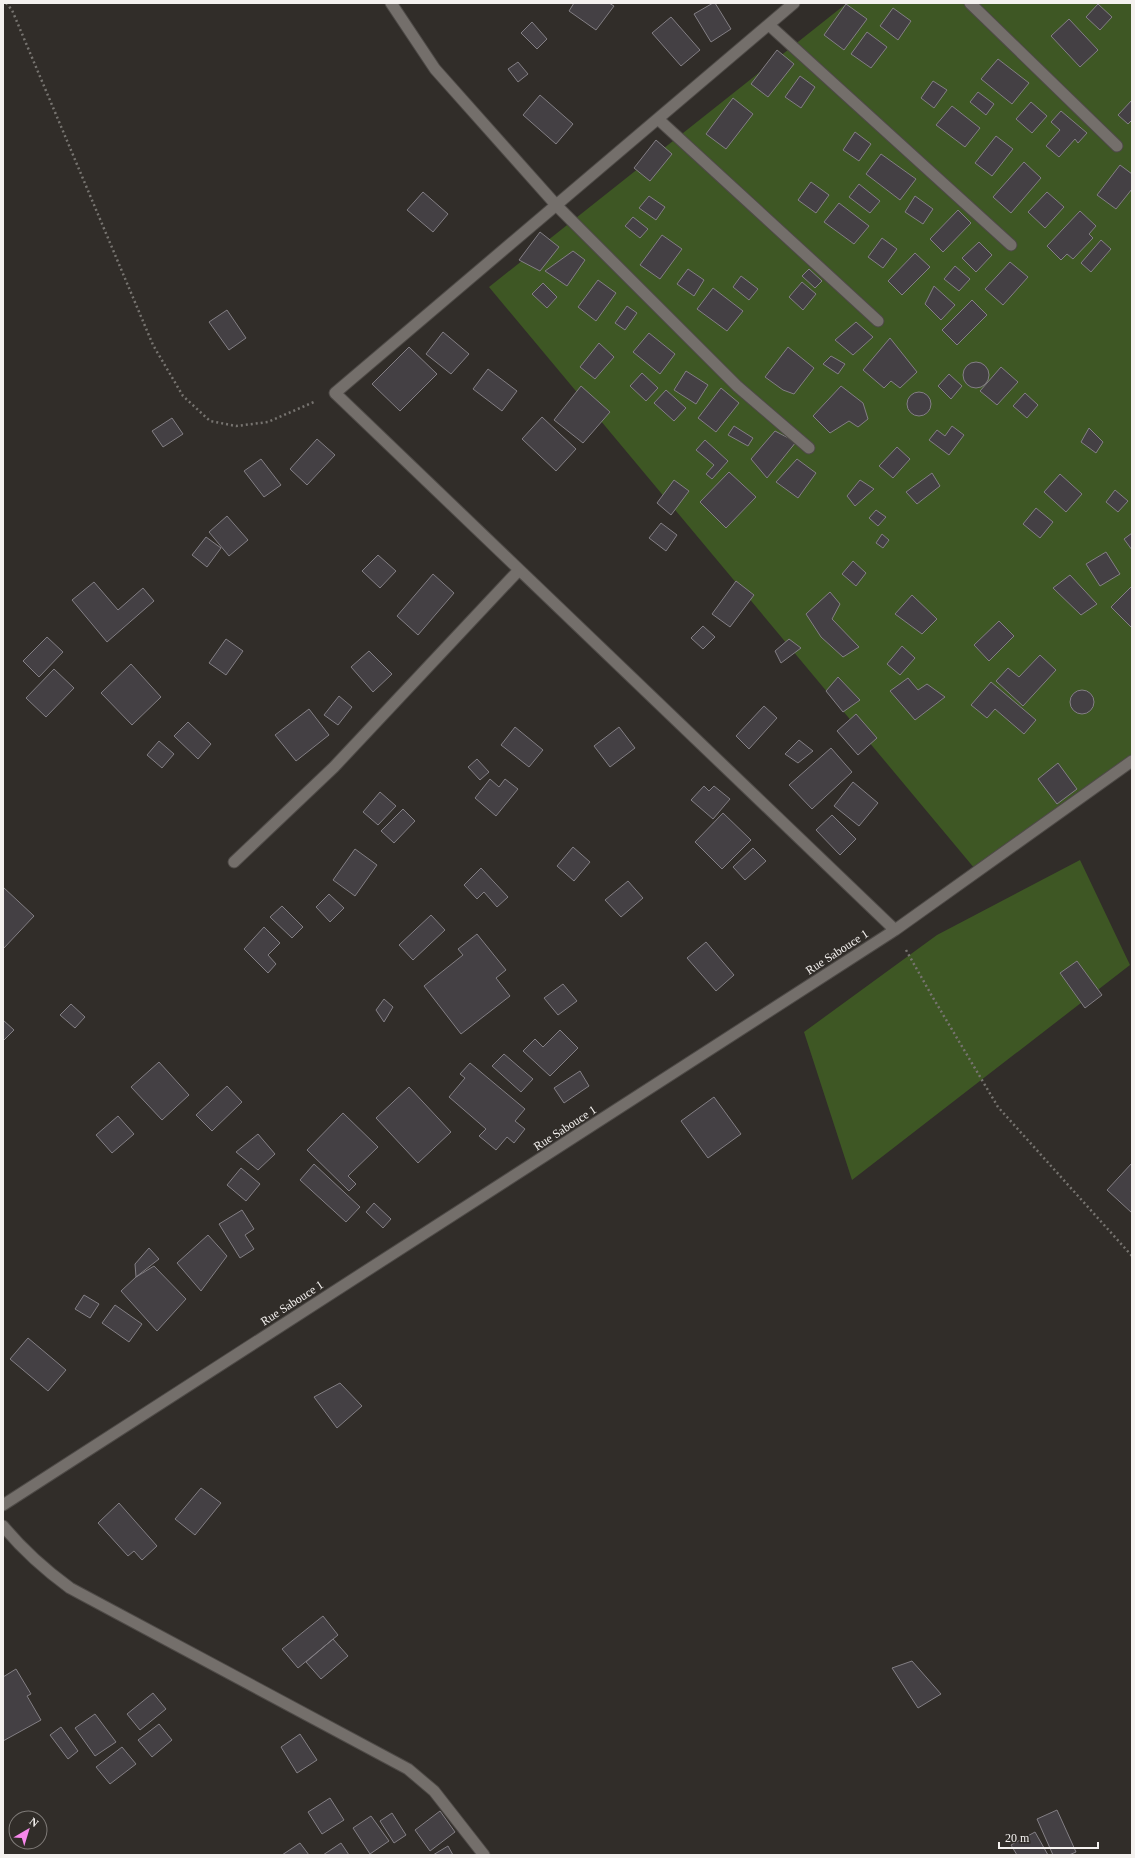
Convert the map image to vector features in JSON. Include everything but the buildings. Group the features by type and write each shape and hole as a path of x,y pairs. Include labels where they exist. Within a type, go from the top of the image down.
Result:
{"street":[{"path":"391,3 435,69 557,206 738,386 809,448"},
{"path":"794,3 557,206 335,393 895,930"},
{"path":"970,3 1117,146"},
{"path":"769,25 1011,245"},
{"path":"658,119 878,321"},
{"path":"234,862 334,767 519,570"},
{"name":"Rue Sabouce 1","path":"3,1505 895,930 1132,761"},
{"path":"3,1526 22,1549 48,1572 70,1588 408,1769 434,1790 484,1855"}],"path":[{"path":"6,3 12,10 153,345 183,396 210,421 236,426 268,422 335,393"},
{"path":"895,930 932,996 998,1107 1132,1256"}],"green space":[{"path":"847,3 1132,3 1132,761 980,875 489,287"},
{"path":"1080,860 1130,965 852,1180 804,1032 937,935"}]}
